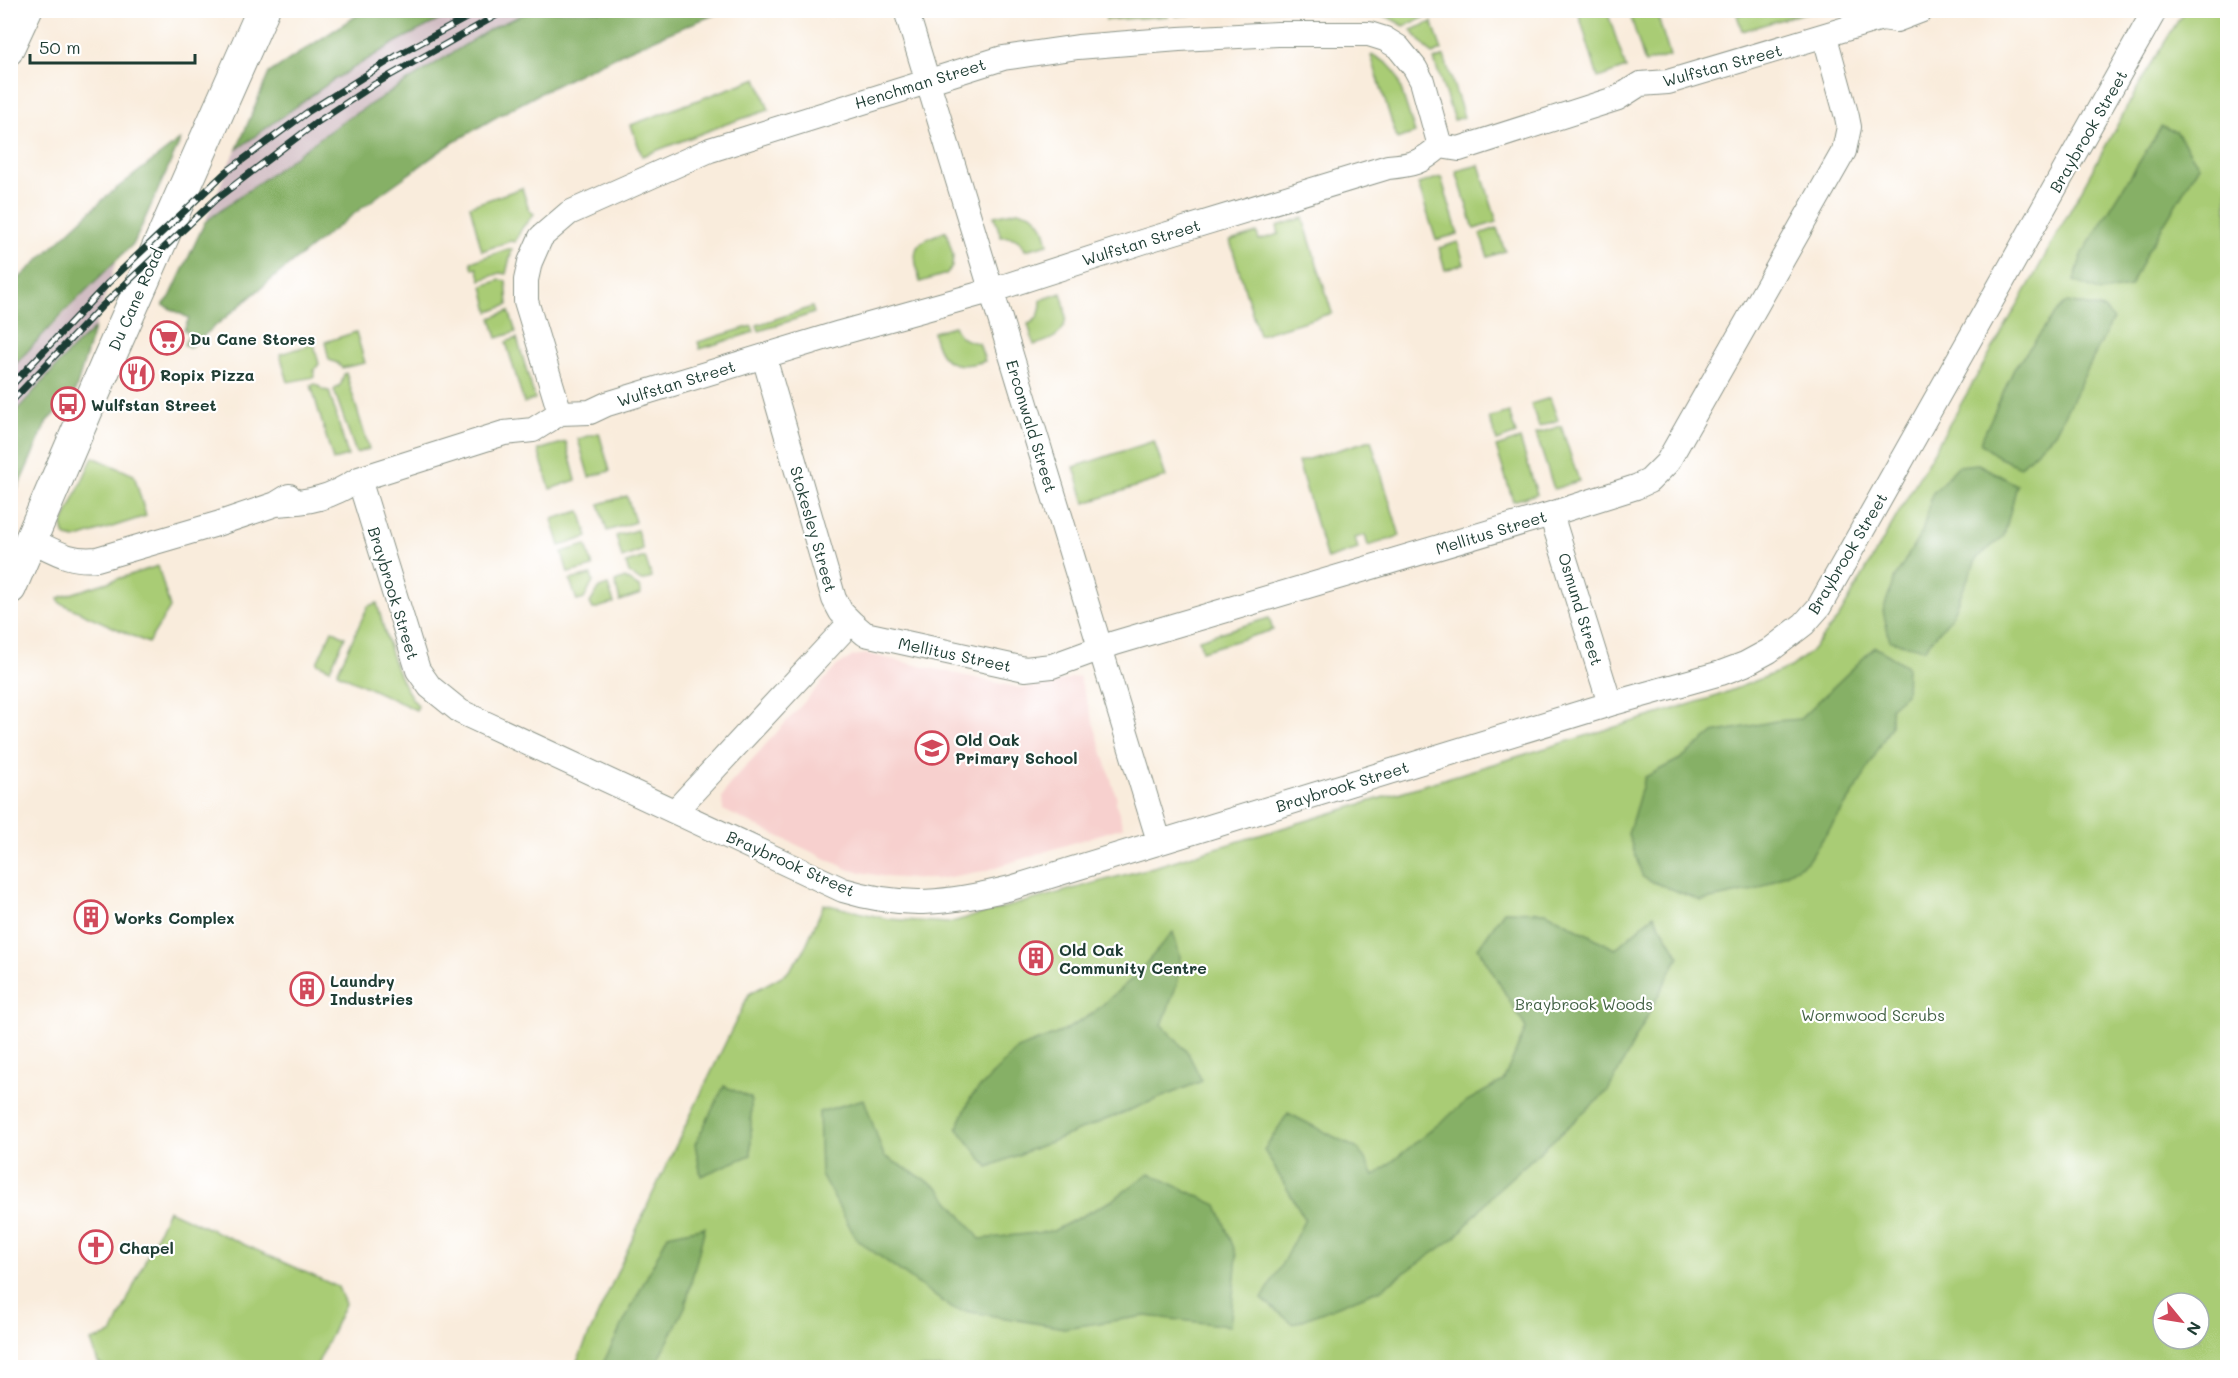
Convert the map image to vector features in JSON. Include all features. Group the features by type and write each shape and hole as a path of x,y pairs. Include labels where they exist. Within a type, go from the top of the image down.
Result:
{"street":[{"path":"10,53 30,10"},
{"name":"Du Cane Road","path":"10,588 106,363 263,10"},
{"name":"Erconwald Street","path":"906,10 926,82 1159,842"},
{"name":"Wulfstan Street","path":"32,540 80,561 98,559 276,504 305,486 333,477 359,479 504,433 533,430 560,413 590,411 840,333 990,291 1388,167 1408,166 1419,162 1440,146 1460,149 1618,98 1640,84 1668,82 1825,37 1882,18 1896,20 1922,10"},
{"name":"Braybrook Street","path":"359,479 411,655 430,687 461,712 676,810 843,890 896,902 925,903 969,898 1011,888 1746,664 1788,638 1819,607 2155,10"},
{"name":"Henchman Street","path":"560,413 526,301 526,280 530,262 541,237 554,224 569,213 710,150 1003,58 1078,47 1190,38 1278,34 1369,34 1398,47 1415,68 1422,81 1440,146"},
{"name":"Mellitus Street","path":"851,622 866,634 1025,669 1052,666 1100,649 1551,514 1649,482 1667,463 1844,151 1849,127 1825,37"},
{"name":"Stokesley Street","path":"764,357 834,599 841,612 851,622"},
{"name":"Osmund Street","path":"1551,514 1610,704"},
{"path":"676,810 851,622"}],"shaded area":[{"path":"457,11 531,11 492,28 342,122 205,222 237,149 332,81 396,42"},
{"path":"117,259 94,329 72,349 11,417 11,369"},
{"name":"Old Oak Primary School","path":"867,654 1020,688 1043,686 1079,676 1117,799 1115,800 1123,827 984,871 937,879 916,879 887,877 850,870 723,810 722,797 729,785 837,666 853,656"}],"green space":[{"path":"365,10 457,11 396,42 332,81 237,149 269,73"},
{"path":"1176,10 1235,10 1176,16"},
{"path":"531,11 724,11 588,69 523,102 452,143 323,238 189,348 184,345 189,333 184,330 189,318 163,305 170,297 205,222 342,122 492,28"},
{"path":"1106,11 1167,11 1168,16 1106,20"},
{"path":"1368,11 1429,11 1431,15 1404,26 1388,17"},
{"path":"1578,11 1607,11 1626,68 1598,78"},
{"path":"1629,11 1656,11 1670,56 1645,63"},
{"path":"1753,11 1811,11 1742,31 1737,15"},
{"name":"Wormwood Scrubs","path":"2184,11 2227,11 2227,1367 574,1368 653,1193 749,994 787,973 803,952 824,904 888,919 948,923 1157,866 1714,697 1791,667 1809,653 1839,617 2034,276 2147,71"},
{"path":"1432,22 1442,50 1432,54 1411,30"},
{"path":"1371,56 1387,63 1396,73 1415,133 1397,139"},
{"path":"1444,56 1464,117 1454,120 1434,60"},
{"path":"757,78 769,110 642,156 631,125"},
{"path":"2161,127 2176,131 2199,166 2146,254 2130,287 2101,292 2074,281 2082,254"},
{"path":"181,139 134,243 63,313 11,369 11,286 108,195"},
{"path":"1479,165 1497,222 1474,229 1456,171"},
{"path":"1441,177 1458,234 1436,240 1418,184"},
{"path":"522,188 529,210 534,214 522,228 515,242 510,241 482,251 470,206"},
{"path":"1017,211 1031,214 1039,221 1045,231 1048,244 1025,250 1016,239 1001,237 994,216"},
{"path":"1303,218 1332,313 1259,335 1230,241 1257,233 1259,240 1279,234 1277,226"},
{"path":"1497,228 1505,251 1488,257 1480,234"},
{"path":"946,231 953,255 952,267 946,274 920,282 915,261 917,248 926,239"},
{"path":"1458,242 1464,264 1445,270 1439,248"},
{"path":"512,249 506,274 500,273 481,280 477,268 473,269 471,262"},
{"path":"500,280 506,281 508,305 489,312 483,286"},
{"path":"1061,293 1066,313 1064,327 1054,338 1034,345 1028,324 1039,315 1041,300"},
{"path":"2067,302 2104,309 2113,319 2055,433 2020,467 2000,458 1980,443 2014,369 2054,315"},
{"path":"812,307 814,313 759,331 757,325"},
{"path":"509,311 516,332 497,338 491,318"},
{"path":"752,326 754,332 700,349 698,342"},
{"path":"954,326 964,339 979,343 985,361 965,365 950,362 944,358 939,351 933,332"},
{"path":"94,329 74,395 47,421 11,504 11,417 72,349"},
{"path":"356,332 365,363 342,368 329,360 325,342"},
{"path":"517,338 535,399 524,403 506,342"},
{"path":"314,344 319,364 314,370 314,377 288,382 280,354"},
{"path":"346,373 369,449 356,453 334,390 341,384"},
{"path":"316,384 323,390 329,391 348,456 333,460 311,385"},
{"path":"1550,398 1558,420 1539,427 1531,404"},
{"path":"1509,412 1516,434 1497,441 1489,418"},
{"path":"1561,426 1579,481 1554,489 1536,434"},
{"path":"599,433 610,471 589,477 578,439"},
{"path":"1520,439 1537,494 1513,501 1496,447"},
{"path":"1371,440 1400,536 1368,546 1365,535 1355,538 1358,549 1327,559 1298,462"},
{"path":"1154,441 1166,477 1085,503 1074,467"},
{"path":"566,442 576,480 550,489 538,450"},
{"path":"93,457 134,475 146,516 75,539 67,537 62,525"},
{"path":"1978,464 2017,485 2004,536 1977,558 1950,619 1924,649 1890,641 1883,611 1894,579 1922,532 1932,494 1958,466"},
{"path":"627,496 635,522 607,531 599,504"},
{"path":"580,511 588,537 560,546 552,519"},
{"path":"637,530 643,550 622,558 616,536"},
{"path":"586,545 593,567 568,573 562,552"},
{"path":"645,557 652,578 641,581 629,573 626,563"},
{"path":"158,566 170,608 148,643 60,603 58,599 61,597"},
{"path":"591,575 593,582 584,599 577,601 570,580"},
{"path":"625,578 639,587 641,594 620,601 615,582"},
{"path":"608,585 614,603 593,609 590,603 599,588"},
{"path":"377,603 392,657 403,683 418,706 416,710 337,673 368,606"},
{"path":"1269,618 1273,630 1202,651 1199,639"},
{"path":"332,630 345,637 330,669 317,663"},
{"path":"1875,647 1907,666 1906,694 1891,707 1891,726 1856,790 1807,862 1759,889 1701,901 1643,878 1628,834 1645,777 1680,759 1713,733 1776,721 1800,719"},
{"name":"Braybrook Woods","path":"1504,911 1546,912 1615,949 1654,915 1679,956 1608,1091 1495,1192 1456,1237 1381,1289 1293,1324 1262,1299 1305,1219 1264,1150 1288,1113 1360,1150 1374,1176 1467,1101 1503,1081 1526,1028 1478,948"},
{"path":"1173,932 1180,956 1178,981 1162,1025 1188,1053 1202,1081 988,1167 957,1128 971,1097 1017,1049 1064,1031 1092,1014 1135,976"},
{"path":"724,1086 751,1098 751,1155 701,1176 695,1144"},
{"path":"864,1099 884,1156 938,1187 980,1239 1053,1231 1111,1201 1149,1173 1217,1205 1237,1256 1230,1326 1146,1316 1064,1328 953,1309 857,1240 821,1174 819,1112"},
{"path":"168,1210 338,1287 345,1304 316,1367 108,1368 98,1363 91,1341 112,1334"},
{"path":"705,1227 685,1307 655,1367 601,1367 668,1235"}],"railway":[{"path":"10,387 108,283 226,172 309,111 398,55 481,10"},
{"path":"10,403 101,307 216,199 316,123 375,84 506,10"}],"place":[{"name":"Du Cane Stores","path":"167,338"},
{"name":"Ropix Pizza","path":"137,374"},
{"name":"Wulfstan Street","path":"68,404"},
{"name":"Old Oak Primary School","path":"932,748"},
{"name":"Works Complex","path":"91,917"},
{"name":"Old Oak Community Centre","path":"1036,958"},
{"name":"Laundry Industries","path":"307,989"},
{"name":"Chapel","path":"96,1247"}]}
